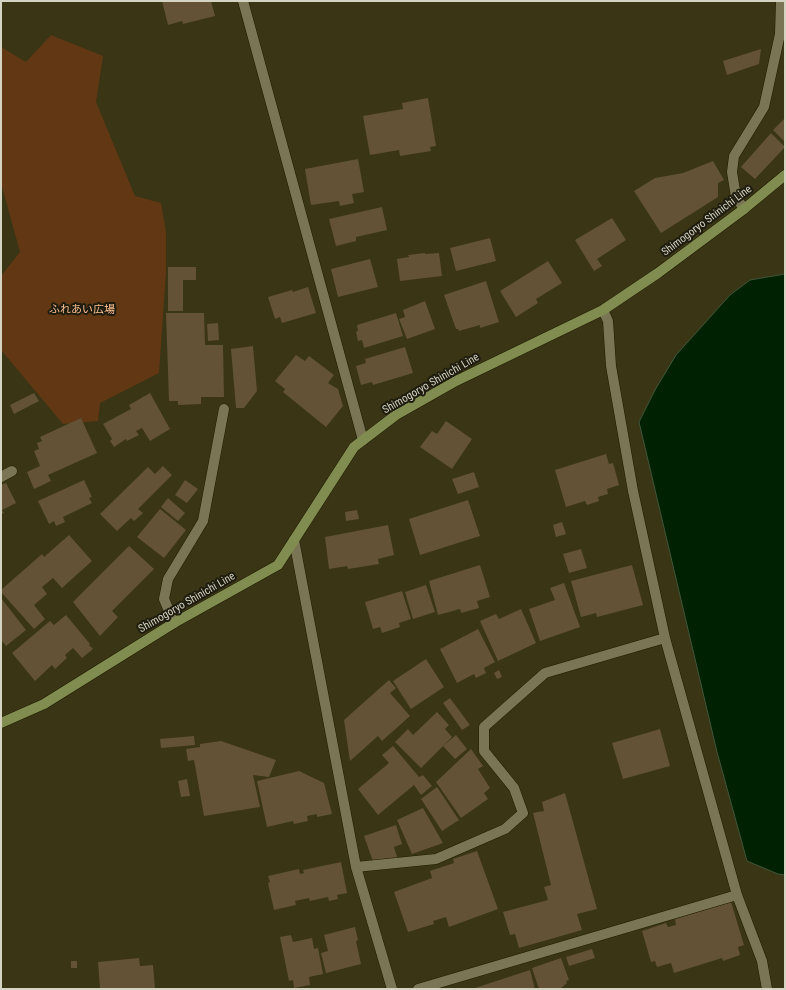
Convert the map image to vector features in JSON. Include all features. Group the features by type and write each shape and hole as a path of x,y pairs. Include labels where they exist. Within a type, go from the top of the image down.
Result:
{"main road":[{"name":"Shimogoryo Shinichi Line","path":"1,722 44,704 174,623 278,565 354,447 363,440 396,415 456,381 603,310 744,209 785,175"}],"street":[{"path":"243,1 363,440"},
{"path":"744,209 736,196 732,172 734,156 764,106 780,34 781,4 771,1"},
{"path":"603,310 608,320 611,366 633,491 665,638 737,895 762,961 768,989"},
{"path":"174,623 164,598 168,578 202,520 224,409"},
{"path":"1,477 12,471"},
{"path":"294,540 356,867 392,989"},
{"path":"356,867 436,859 505,829 523,812 514,788 484,750 484,726 545,673 665,638"},
{"path":"418,989 737,895"}],"green space":[{"name":"ふれあい広場","path":"51,35 103,56 96,102 135,196 161,203 166,232 166,272 159,373 100,403 98,421 63,424 1,350 1,276 20,252 1,183 1,47 26,62"}],"shaded area":[{"path":"785,274 785,875 778,874 747,861 717,752 639,422 655,390 676,355 730,295 750,280"}],"building":[{"path":"162,1 211,1 215,16 183,24 182,21 168,25"},
{"path":"761,49 759,64 727,75 723,61"},
{"path":"428,98 436,146 430,147 431,151 400,156 399,150 370,155 363,116 403,109 402,103"},
{"path":"785,118 785,142 773,130"},
{"path":"771,133 785,147 755,179 741,167"},
{"path":"358,159 364,192 352,194 354,203 340,206 339,201 311,205 305,169"},
{"path":"713,161 724,180 718,183 718,197 661,233 634,191 655,178 683,173"},
{"path":"382,207 387,230 356,237 356,241 336,246 329,219"},
{"path":"612,218 626,240 597,259 602,266 594,271 575,240"},
{"path":"490,238 496,261 456,271 450,248"},
{"path":"439,253 442,276 400,281 397,259 409,257 408,255"},
{"path":"370,259 378,287 338,297 331,269"},
{"path":"548,261 562,283 536,299 538,303 516,317 500,291"},
{"path":"168,267 196,267 196,280 183,280 183,311 168,311"},
{"path":"486,281 499,322 480,328 480,325 459,331 456,329 444,295"},
{"path":"308,287 316,313 282,323 280,317 275,319 268,297 292,290 293,292"},
{"path":"425,301 435,329 407,339 399,319 405,317 403,310"},
{"path":"166,313 204,313 205,345 223,345 224,397 201,397 201,404 178,405 178,401 169,401"},
{"path":"396,313 403,336 364,348 362,340 358,341 356,332 358,331 357,325"},
{"path":"218,323 219,340 208,341 207,324"},
{"path":"253,346 257,391 244,408 236,408 231,349"},
{"path":"405,347 413,373 373,385 372,382 361,385 356,366 366,363 365,359"},
{"path":"296,355 305,361 309,356 334,375 328,383 338,389 343,406 326,427 283,392 285,389 275,381"},
{"path":"34,393 39,401 14,414 10,405"},
{"path":"150,393 170,429 150,441 142,428 136,431 139,435 127,441 126,439 114,447 110,441 112,439 103,424 131,409 129,405"},
{"path":"81,418 97,453 48,475 51,481 34,489 27,472 40,466 34,451 39,449 37,443 42,441 40,437"},
{"path":"446,421 472,439 452,469 420,447 432,431 437,434"},
{"path":"606,454 609,464 613,463 619,485 607,489 608,494 598,497 599,501 587,505 585,501 566,507 555,470"},
{"path":"163,466 172,475 138,509 143,513 134,521 131,518 117,531 100,514 148,467 155,474"},
{"path":"474,472 479,487 458,494 452,479"},
{"path":"84,480 92,497 89,498 92,503 63,517 65,522 56,526 54,521 49,524 38,501"},
{"path":"185,480 198,489 187,503 175,495"},
{"path":"6,483 16,503 2,510 4,513 1,514 1,485"},
{"path":"168,498 185,513 178,521 161,507"},
{"path":"468,500 480,536 420,555 409,519"},
{"path":"160,509 186,530 164,558 137,537"},
{"path":"357,510 359,519 346,521 345,512"},
{"path":"562,522 566,534 556,537 553,525"},
{"path":"388,525 394,555 378,559 379,564 348,569 347,566 329,569 325,537"},
{"path":"69,535 92,561 62,588 53,578 42,587 47,594 34,605 45,619 34,629 1,592 1,590 42,554 44,557"},
{"path":"129,546 154,569 112,611 118,617 100,636 73,602"},
{"path":"581,549 587,568 569,573 563,554"},
{"path":"480,565 490,597 477,601 479,608 461,613 460,609 438,615 429,581"},
{"path":"632,565 643,605 597,617 596,613 581,617 571,581"},
{"path":"564,583 580,627 540,641 529,609 555,600 550,588"},
{"path":"426,585 435,612 413,619 405,592"},
{"path":"402,591 411,619 399,623 400,627 382,633 380,627 373,629 365,602"},
{"path":"1,598 26,630 6,646 1,640"},
{"path":"521,609 536,643 498,661 480,621 496,614 499,619"},
{"path":"66,615 93,649 82,658 73,648 65,655 67,658 55,669 52,665 35,681 12,653 50,621 54,625"},
{"path":"478,629 495,662 484,668 486,673 476,678 474,674 457,683 440,649"},
{"path":"426,659 444,687 411,709 393,681"},
{"path":"499,670 502,677 497,679 494,673"},
{"path":"389,680 396,688 390,693 410,716 382,741 378,736 350,761 344,720"},
{"path":"450,698 470,725 462,730 443,703"},
{"path":"437,712 449,725 445,729 452,737 421,768 395,742 408,729 413,735"},
{"path":"660,729 670,766 623,779 612,743"},
{"path":"456,735 467,749 455,759 443,746"},
{"path":"194,736 195,745 161,748 160,739"},
{"path":"221,741 276,760 269,777 253,775 260,807 204,816 194,760 188,761 186,749 200,747 200,744"},
{"path":"393,746 419,777 423,775 432,786 421,795 414,785 378,815 358,789 389,763 382,755"},
{"path":"471,749 483,766 478,769 490,788 484,793 488,799 461,818 436,782"},
{"path":"299,771 324,783 332,814 317,817 317,814 307,816 308,821 294,824 293,821 267,827 257,781"},
{"path":"187,779 190,796 181,797 178,781"},
{"path":"437,787 459,820 442,831 421,799"},
{"path":"565,793 597,909 577,914 582,930 519,948 515,934 510,935 503,912 548,900 544,887 551,885 533,813 544,811 542,802"},
{"path":"423,808 443,843 412,854 397,820"},
{"path":"396,825 402,844 394,847 398,860 375,867 364,836"},
{"path":"477,851 498,909 449,927 446,917 433,921 434,924 408,932 394,892 432,878 430,871 454,863 453,859"},
{"path":"341,862 347,893 337,895 338,899 329,901 328,897 310,901 309,898 295,901 296,905 274,910 268,883 270,882 268,876 299,869 300,874 304,873 303,870"},
{"path":"731,902 744,945 738,947 740,955 723,961 722,958 674,973 671,963 657,967 655,961 651,962 642,931 666,923 668,927 676,925 675,919"},
{"path":"355,927 358,940 356,941 361,964 326,973 321,953 328,951 324,935"},
{"path":"291,935 293,942 312,938 314,949 318,948 323,974 309,977 310,985 294,988 293,980 289,981 280,937"},
{"path":"592,949 595,958 569,966 566,957"},
{"path":"139,958 140,966 153,965 155,989 100,989 98,962"},
{"path":"561,958 569,980 566,981 567,983 560,989 539,989 532,968"},
{"path":"71,961 77,961 77,968 71,968"},
{"path":"530,970 535,989 472,989"}]}
